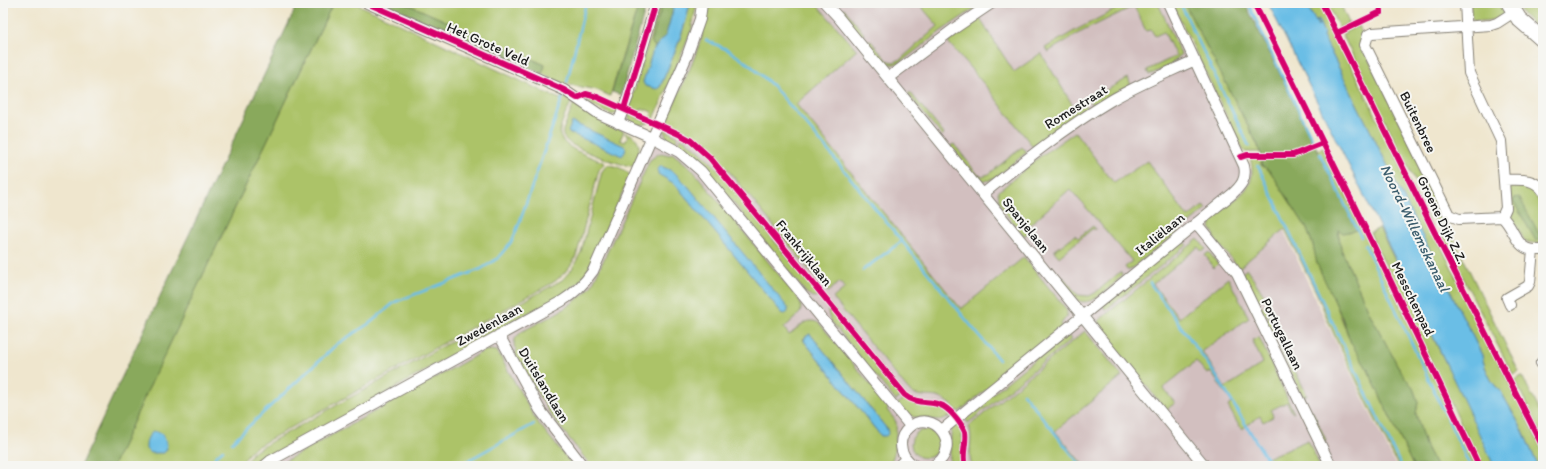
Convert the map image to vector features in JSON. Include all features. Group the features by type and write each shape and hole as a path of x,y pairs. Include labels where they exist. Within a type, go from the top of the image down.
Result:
{"street":[{"name":"Het Grote Veld","path":"366,3 564,90 577,98 591,110 651,137"},
{"path":"618,123 626,103 656,3"},
{"name":"Zwedenlaan","path":"264,466 276,457 570,296 586,281 592,271 687,56 698,26 702,3"},
{"name":"Spanjelaan","path":"825,3 1205,466"},
{"path":"888,78 955,28 992,3"},
{"name":"Italiëlaan","path":"942,430 1239,188 1244,180 1246,172 1244,166 1168,3"},
{"path":"1466,3 1469,73 1501,141 1506,208 1502,217 1508,223 1518,241 1523,246 1527,249 1538,250 1528,286 1507,298 1510,305"},
{"path":"1512,7 1522,22 1543,40"},
{"name":"Buitenbree","path":"1502,217 1459,219 1449,215 1365,45 1368,35 1377,32 1491,25 1497,23 1512,7"},
{"name":"Romestraat","path":"982,194 1036,150 1111,100 1195,60"},
{"name":"Frankrijklaan","path":"651,137 679,152 701,171 910,426"},
{"path":"1504,180 1524,179 1540,186 1543,191"},
{"name":"Portugallaan","path":"1196,223 1237,273 1330,466"},
{"name":"Duitslandlaan","path":"499,335 540,410 583,466"},
{"path":"1543,361 1541,363 1543,366"},
{"path":"915,466 906,459 902,453 902,438 910,426 921,422 932,423 942,430 947,441 947,447 943,458 938,465"},
{"path":"898,466 906,459"}],"shaded area":[{"path":"702,3 1168,3 1241,157 1264,188 1335,341 1396,466 266,466 570,296 657,124"}],"green space":[{"path":"298,3 333,3 113,466 80,466"},
{"path":"333,3 355,3 555,97 561,99 563,93 573,98 561,126 561,136 569,147 605,163 599,170 577,254 568,269 554,282 258,446 250,451 240,466 113,466 146,394"},
{"path":"383,3 405,3 545,65 542,74"},
{"path":"405,3 639,3 610,96 597,90 565,84 542,74 545,65"},
{"path":"639,3 647,3 621,95 612,92"},
{"path":"660,3 663,3 651,41 655,47 643,82 660,87 681,35 690,3 697,3 691,32 654,119 651,117 652,112 642,108 639,112 629,108"},
{"path":"663,3 675,3 666,35 655,47 651,41"},
{"path":"709,3 814,3 819,7 857,50 796,104 961,309 1024,257 1067,310 1067,316 1061,324 1062,327 959,412 943,399 933,396 919,395 909,391 833,298 845,288 840,282 828,292 714,153 691,134 666,121 698,49 703,34"},
{"path":"918,3 983,3 941,31 901,62 889,64 880,60 866,43 870,40 888,61 894,62 901,59 938,26"},
{"path":"1128,3 1158,3 1181,54 1172,63 1172,65 1149,75 1147,70 1176,56 1164,32 1155,36 1151,30 1146,31 1134,6 1077,34 1048,52 1045,48 1076,30"},
{"path":"1172,3 1184,3 1254,137 1260,152 1245,152 1243,150"},
{"path":"1184,3 1245,3 1357,230 1343,233 1338,230 1341,249 1370,314 1400,370 1413,388 1418,402 1416,414 1425,445 1436,466 1413,466 1368,370 1351,343 1342,317 1317,264 1313,245 1306,227 1270,171 1261,165 1262,159 1258,145"},
{"path":"1306,3 1320,3 1543,451 1543,466 1538,466 1522,429 1500,390 1488,375 1482,355 1323,36 1324,33 1318,19 1319,25 1317,26"},
{"path":"1327,3 1340,3 1349,23 1339,28"},
{"path":"1470,3 1504,3 1505,9 1500,17 1495,19 1474,21 1471,16"},
{"path":"1516,3 1543,3 1543,33 1524,16"},
{"path":"844,8 864,34 861,37 842,14 842,10"},
{"path":"980,19 1014,72 1041,53 1075,109 1084,104 1087,109 1033,147 989,90 948,42"},
{"path":"1359,25 1362,34 1360,42 1448,218 1437,225 1342,34"},
{"path":"1128,78 1131,85 1093,106 1089,100"},
{"path":"910,92 944,134 942,136 908,94"},
{"path":"586,97 590,97 621,110 612,115 593,106 585,99"},
{"path":"575,100 610,125 624,131 620,140 625,142 628,136 625,134 626,132 636,138 639,150 634,166 621,164 599,157 571,144 566,140 563,136 563,130"},
{"path":"627,113 649,123 637,126 631,123"},
{"path":"663,128 678,137 675,144 667,139"},
{"path":"1075,132 1114,183 1147,161 1188,217 1203,206 1207,209 1130,270 1127,270 1125,267 1132,261 1070,189 1025,229 1028,233 1024,236 1001,208 1002,206 999,201 998,192 1038,158"},
{"path":"681,138 703,154 722,174 772,238 821,296 813,297 806,293 707,170 689,153 677,145"},
{"path":"954,144 978,175 982,176 989,174 1022,147 1027,152 995,178 985,180 975,177 950,146"},
{"path":"1323,148 1378,258 1476,466 1436,466 1425,445 1416,414 1418,402 1413,388 1400,370 1370,314 1341,249 1338,230 1349,232 1356,229 1317,150"},
{"path":"661,153 670,155 672,153 691,168 797,297 801,305 801,311 784,328 789,335 807,322 811,321 820,324 889,407 887,410 896,422 896,440 894,455 891,461 885,466 591,466 550,414 514,353 517,351 514,346 515,339 521,332 577,300 592,285 650,160","holes":["674,172 687,185 783,314 675,184 666,178","810,334 887,429 888,431 881,436 804,341 803,339"]},
{"path":"1261,157 1261,165 1270,171 1306,227 1351,343 1368,370 1413,466 1398,466 1335,337 1317,294 1285,229 1239,268 1213,237 1215,236 1210,227 1213,219 1242,194 1250,183 1252,168 1250,158"},
{"path":"607,165 620,168 630,175 588,270 579,282 561,297 497,329 260,466 244,466 252,453 274,440 562,280 572,269 581,252 602,171"},
{"path":"1531,183 1540,192 1535,195 1543,208 1543,244 1526,242 1510,213 1509,191 1512,184"},
{"path":"1519,197 1542,239 1536,241 1513,201 1514,198"},
{"path":"1093,226 1096,229 1092,229 1059,257 1054,251 1075,235 1078,238"},
{"path":"1448,227 1519,372 1513,375 1442,237 1441,232"},
{"path":"1379,228 1474,420 1494,466 1481,466 1370,233"},
{"path":"1182,239 1187,245 1106,310 1102,305"},
{"path":"1198,239 1206,249 1202,252 1198,247 1153,284 1179,318 1228,278 1249,318 1202,351 1225,388 1263,363 1252,340 1259,337 1294,413 1287,402 1271,410 1273,417 1263,422 1260,416 1242,429 1228,406 1232,403 1211,372 1207,374 1196,361 1163,388 1175,403 1166,410 1100,329 1102,327 1098,321"},
{"path":"1209,252 1218,264 1214,268 1205,255"},
{"path":"1247,269 1265,297 1256,302 1242,273"},
{"path":"1120,272 1122,274 1121,277 1112,286 1100,296 1088,301 1082,302 1076,299 1061,282 1063,277 1078,295 1089,296 1095,293"},
{"path":"829,304 902,394 896,401 830,320 828,313"},
{"path":"1265,305 1270,314 1264,317 1259,308"},
{"path":"1271,316 1282,337 1275,340 1265,320"},
{"path":"1085,331 1122,376 1055,431 1084,466 972,466 970,456 971,436 969,426"},
{"path":"1067,333 1072,339 968,423 964,417"},
{"path":"1283,346 1307,395 1304,396 1301,394 1279,348"},
{"path":"484,351 497,351 536,420 573,466 276,466"},
{"path":"1522,376 1543,417 1543,438 1515,380"},
{"path":"905,398 913,403 939,407 952,416 940,420 914,417 906,413 897,404"},
{"path":"1312,410 1326,440 1323,442 1309,411"},
{"path":"957,423 962,434 961,466 950,466 952,428"},
{"path":"925,430 935,434 939,444 935,454 925,458 915,454 911,444 915,434"},
{"path":"1308,440 1320,466 1268,466 1264,459"}],"water":[{"path":"675,3 690,3 681,35 660,87 657,89 645,86 643,82 653,50 666,35"},
{"name":"Noord-Willemskanaal","path":"1268,3 1306,3 1318,26 1319,25 1316,20 1318,19 1324,33 1323,36 1482,355 1488,375 1500,390 1522,429 1538,466 1494,466 1411,292"},
{"path":"572,122 624,146 626,148 625,152 622,156 568,132"},
{"path":"661,166 674,172 687,185 788,308 788,312 785,314 782,313 675,184 658,174 658,169"},
{"path":"810,334 887,429 888,434 886,436 881,436 804,341 805,337"},
{"path":"154,431 162,434 166,442 167,449 164,453 150,453 146,449 147,439"}],"waterway":[{"path":"567,82 586,3"},
{"path":"1180,3 1249,146"},
{"path":"1248,3 1312,139"},
{"path":"706,40 728,50 750,65 772,85 812,131 999,360"},
{"path":"232,442 337,344 370,323 395,302 481,269 497,259 512,241 519,224 563,96"},
{"path":"1320,154 1361,237"},
{"path":"1258,166 1401,466"},
{"path":"863,270 902,241"},
{"path":"1365,245 1470,466"},
{"path":"1150,283 1215,374 1271,466"},
{"path":"1023,393 1081,466"},
{"path":"458,466 534,424"},
{"path":"209,466 216,456 223,450"}],"cycle path":[{"path":"367,3 564,90 577,98 586,94 597,97 690,140 710,158 905,395 915,400 943,406 955,417 965,432 965,466"},
{"path":"624,109 656,3"},
{"name":"Messchenpad","path":"1254,3 1370,238 1479,466"},
{"name":"Groene Dijk Z.Z.","path":"1322,3 1434,231 1543,447"},
{"path":"1337,33 1381,12 1380,3"},
{"path":"1241,157 1247,155 1293,155 1323,143"}]}
